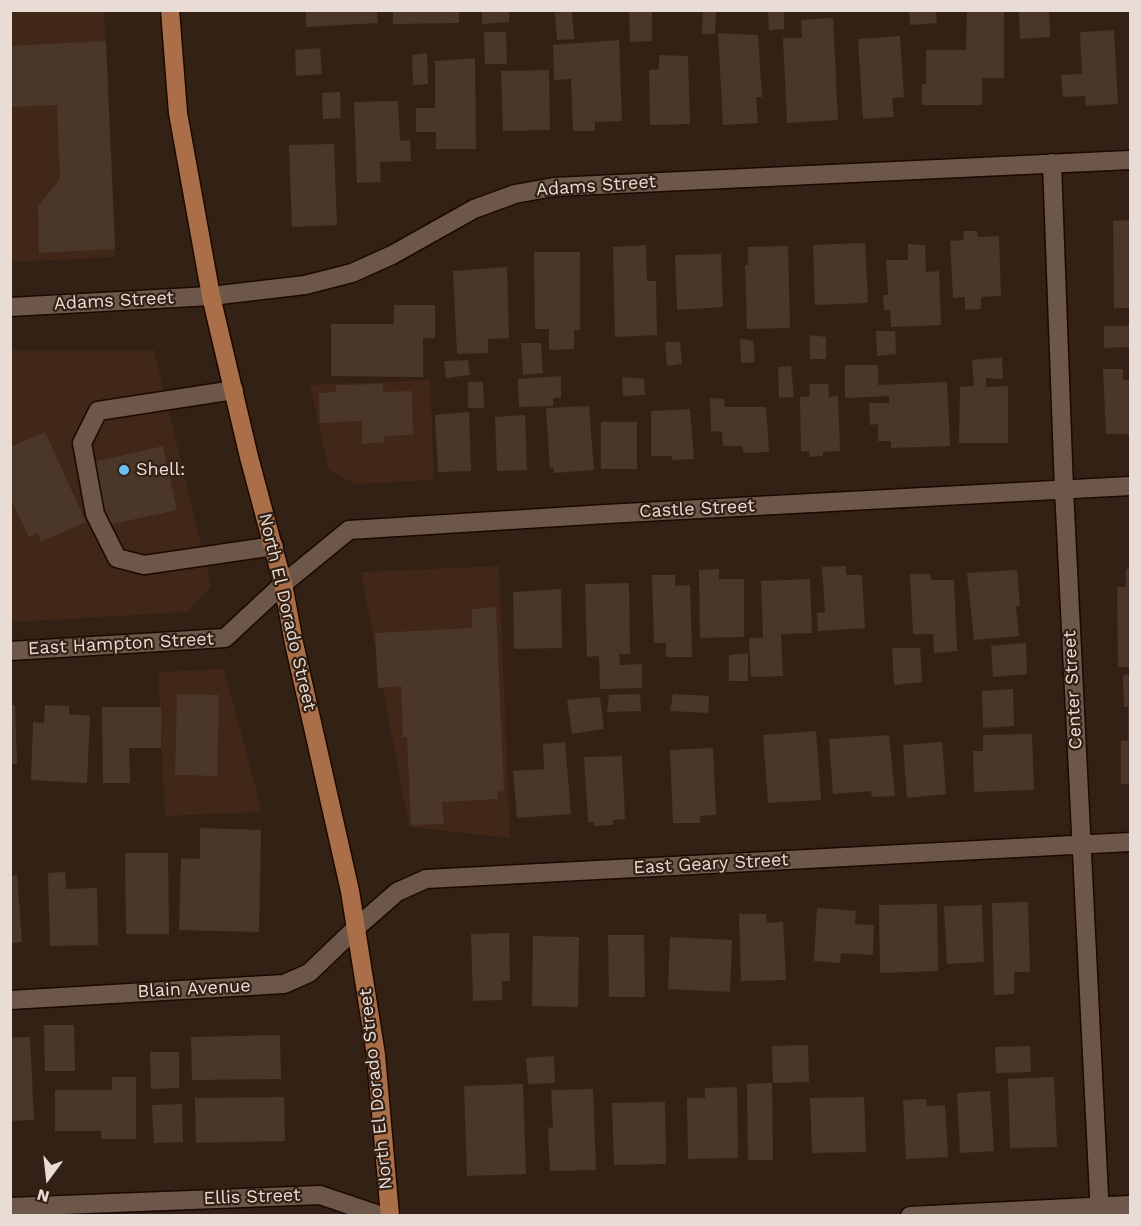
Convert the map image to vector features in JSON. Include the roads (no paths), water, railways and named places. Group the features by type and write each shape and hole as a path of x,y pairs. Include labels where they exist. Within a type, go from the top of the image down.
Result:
{"main road":[{"name":"North El Dorado Street","path":"170,10 178,113 211,296 249,457 283,584 357,927 376,1055 390,1215"}],"street":[{"name":"Adams Street","path":"10,307 211,296 284,289 352,273 392,255 474,208 515,194 554,187 1131,160"},
{"name":"Center Street","path":"1052,163 1080,844 1100,1211"},
{"path":"234,390 98,411 82,443 95,514 117,558 144,565 274,546"},
{"name":"Castle Street","path":"283,584 349,530 1131,486"},
{"name":"East Hampton Street","path":"10,651 225,638 283,584"},
{"name":"East Geary Street","path":"357,927 397,892 426,879 1131,842"},
{"name":"Blain Avenue","path":"10,1000 284,984 309,973 357,927"},
{"name":"Ellis Street","path":"10,1207 320,1194 382,1215"},
{"path":"910,1215 1100,1211 1131,1205"}],"place":[{"name":"Shell:","path":"124,470"}]}
